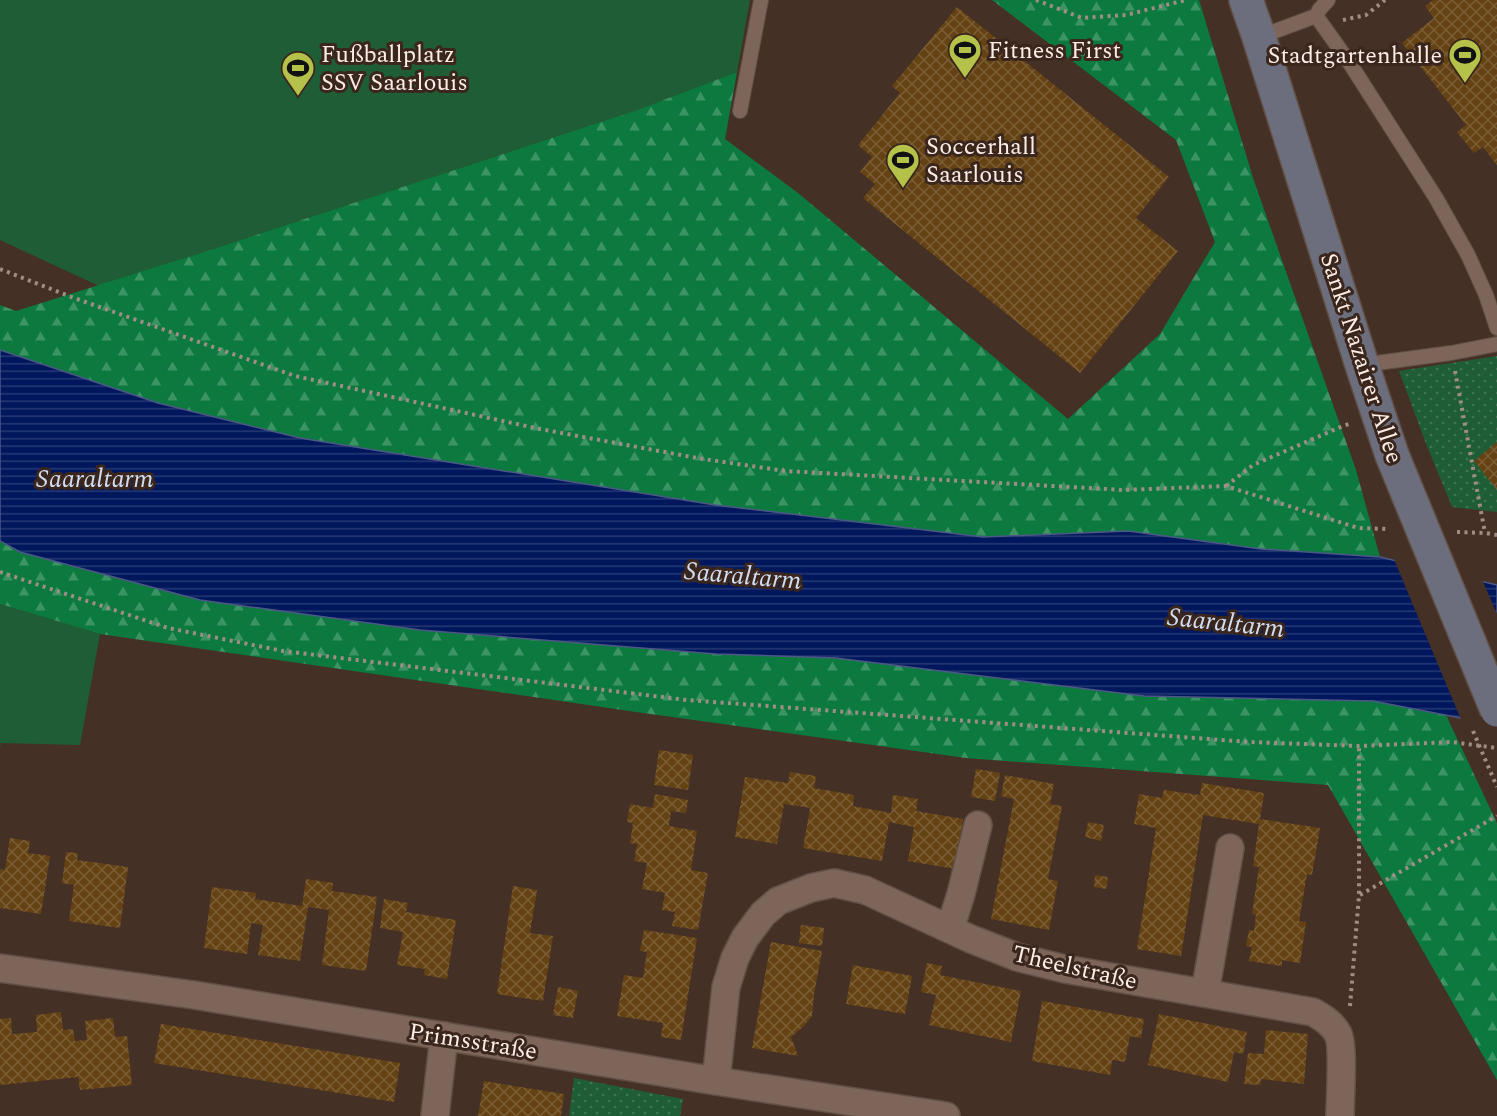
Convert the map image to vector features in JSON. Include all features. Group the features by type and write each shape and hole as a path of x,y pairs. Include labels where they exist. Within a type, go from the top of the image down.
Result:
{"street":[{"name":"Sankt Nazairer Allee","path":"1246,0 1378,416 1497,710"},
{"path":"950,929 978,825"},
{"path":"1205,993 1230,848"},
{"name":"Theelstraße","path":"716,1081 726,987 735,958 745,938 763,914 778,901 811,888 834,884 865,890 1017,957 1065,969 1313,1012 1329,1021 1339,1035"},
{"name":"Primsstraße","path":"0,968 194,995 716,1081 946,1116"},
{"path":"1339,1035 1341,1047 1340,1116"},
{"path":"435,1116 444,1036"}],"lane":[{"path":"740,111 761,0"},
{"path":"1259,38 1316,17 1328,0"},
{"path":"1316,17 1349,62 1437,198 1468,255 1486,295 1497,328"},
{"path":"1362,365 1497,344"}],"path":[{"path":"1036,0 1082,18 1126,15 1186,0"},
{"path":"1351,18 1366,15 1384,0"},
{"path":"0,269 74,298 295,376 540,429 697,458 785,471 1124,490 1226,486 1358,528 1392,529"},
{"path":"1451,352 1485,533"},
{"path":"1226,486 1252,465 1343,426 1378,416"},
{"path":"1450,531 1497,535"},
{"path":"0,572 168,628 283,651 687,700 1249,742 1359,746 1452,742 1497,748"},
{"path":"1339,1035 1349,1010 1359,896 1359,746"},
{"path":"1359,896 1497,816"}],"green space":[{"path":"0,0 750,0 737,72 637,110 99,286 0,240"},
{"path":"992,0 1199,0 1254,181 1356,470 1380,557 1261,549 1128,531 983,537 715,505 300,438 158,403 0,350 0,305 16,311 204,252 637,110 737,72 725,139 798,193 1068,419 1160,334 1215,242 1176,140"},
{"path":"1497,356 1497,512 1452,507 1399,371"},
{"path":"0,541 20,552 200,600 420,630 716,654 836,658 1144,696 1373,701 1446,715 1497,823 1497,1080 1328,785 966,758 100,634 0,604"},
{"path":"0,604 100,634 80,745 1,743 0,747"},
{"path":"574,1078 683,1099 680,1116 569,1116"}],"water":[{"name":"Saaraltarm","path":"0,350 158,403 300,438 715,505 983,537 1128,531 1261,549 1380,557 1497,585 1497,725 1373,701 1144,696 836,658 716,654 420,630 200,600 20,552 0,541"}],"pier":[{"path":"1393,557 1482,579 1497,614 1497,728 1462,722"}],"building":[{"name":"Stadtgartenhalle","path":"1433,0 1497,0 1497,165 1483,147 1474,153 1457,132 1466,125 1402,43 1434,18 1425,6"},
{"path":"957,7 1169,177 1136,218 1178,251 1080,373 863,198 875,184 860,172 872,157 858,145 900,93 892,86"},
{"path":"1497,442 1497,490 1474,461"},
{"path":"659,750 693,755 688,790 654,785"},
{"path":"976,769 1000,773 995,801 971,797"},
{"path":"790,772 816,776 814,788 854,795 853,806 891,813 893,795 918,799 916,811 963,819 955,869 908,861 914,827 889,822 882,861 803,848 810,808 784,804 777,844 735,837 745,777 788,783"},
{"path":"1005,775 1054,784 1050,804 1062,806 1048,879 1058,881 1049,930 991,919 1014,799 1001,796"},
{"path":"1202,783 1264,793 1260,819 1320,828 1312,875 1307,874 1299,921 1306,922 1300,963 1282,960 1282,966 1249,961 1252,947 1246,946 1249,930 1254,931 1256,915 1252,914 1259,867 1253,866 1259,824 1203,815 1181,956 1137,949 1156,828 1134,824 1139,794 1162,798 1164,790 1200,795"},
{"path":"655,794 688,800 686,813 671,811 669,826 697,831 691,870 708,873 698,930 672,926 675,912 662,910 665,893 642,889 647,863 634,861 637,844 630,843 633,823 627,822 630,804 653,808"},
{"path":"1088,822 1104,825 1101,841 1085,837"},
{"path":"10,838 30,841 28,853 50,856 41,914 0,908 0,869 5,870"},
{"path":"66,852 78,853 77,860 128,867 120,928 69,921 74,885 62,883"},
{"path":"1095,875 1108,877 1106,889 1094,887"},
{"path":"306,879 333,883 332,891 377,897 366,971 322,965 329,910 308,907 300,961 258,955 263,925 251,923 247,954 204,948 212,887 256,893 255,899 302,906"},
{"path":"513,886 537,890 530,933 553,936 543,1001 497,994"},
{"path":"384,899 408,903 406,912 456,920 447,979 424,975 425,969 397,965 403,932 380,928"},
{"path":"801,925 824,928 822,946 799,943"},
{"path":"644,930 697,938 681,1040 661,1037 663,1023 617,1016 624,975 643,978 647,952 640,951"},
{"path":"771,942 822,951 812,1016 791,1037 798,1056 752,1048"},
{"path":"927,963 942,966 940,975 1021,991 1011,1042 929,1025 936,995 921,992"},
{"path":"853,965 912,976 905,1014 846,1004"},
{"path":"558,987 578,991 573,1018 553,1015"},
{"path":"1042,1001 1144,1019 1141,1038 1130,1036 1125,1062 1112,1060 1110,1075 1032,1061"},
{"path":"61,1012 63,1030 73,1029 75,1041 87,1040 85,1021 113,1018 115,1037 127,1036 132,1085 80,1090 78,1077 0,1085 0,1019 11,1018 12,1034 37,1032 36,1015"},
{"path":"1159,1014 1247,1032 1243,1054 1234,1052 1228,1082 1148,1065"},
{"path":"161,1024 400,1063 394,1102 154,1063"},
{"path":"1266,1030 1308,1034 1304,1084 1261,1079 1260,1085 1244,1084 1248,1053 1264,1054"},
{"path":"484,1081 564,1094 561,1116 478,1116"}],"place":[{"name":"Fitness First","path":"965,79"},
{"name":"Stadtgartenhalle","path":"1465,84"},
{"name":"Fußballplatz SSV Saarlouis","path":"298,97"},
{"name":"Soccerhall Saarlouis","path":"903,189"}]}
